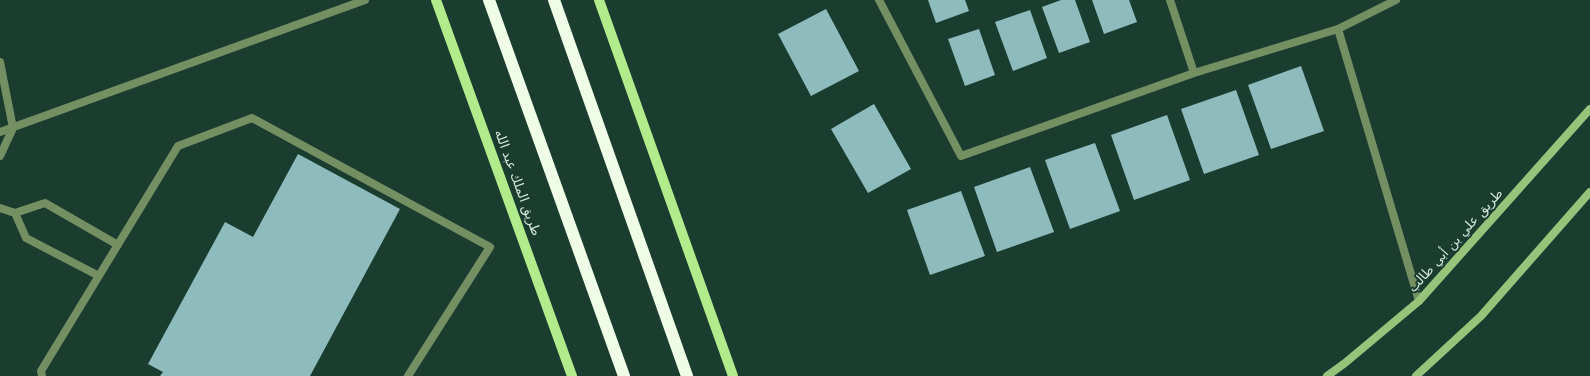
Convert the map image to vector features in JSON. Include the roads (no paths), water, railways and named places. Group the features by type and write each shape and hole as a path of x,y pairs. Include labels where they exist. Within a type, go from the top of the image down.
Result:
{"highway":[{"path":"490,0 624,376"},
{"path":"554,0 687,376"}],"main road":[{"name":"طريق الملك عبد الله","path":"436,0 572,376"},
{"path":"599,0 733,376"},
{"name":"طريق علي بن أبي طالب","path":"1327,376 1345,363 1419,301 1590,109"},
{"path":"1416,376 1480,316 1590,192"}],"street":[{"path":"0,132 365,0"},
{"path":"879,0 961,156 1194,73 1338,28 1396,0"},
{"path":"1170,0 1194,73"},
{"path":"1338,28 1419,301"},
{"path":"0,62 14,128 0,156"},
{"path":"42,376 41,371 178,146 252,118 490,247 408,376"},
{"path":"0,208 15,213 45,203 118,245"},
{"path":"15,213 26,238 99,276"}]}
